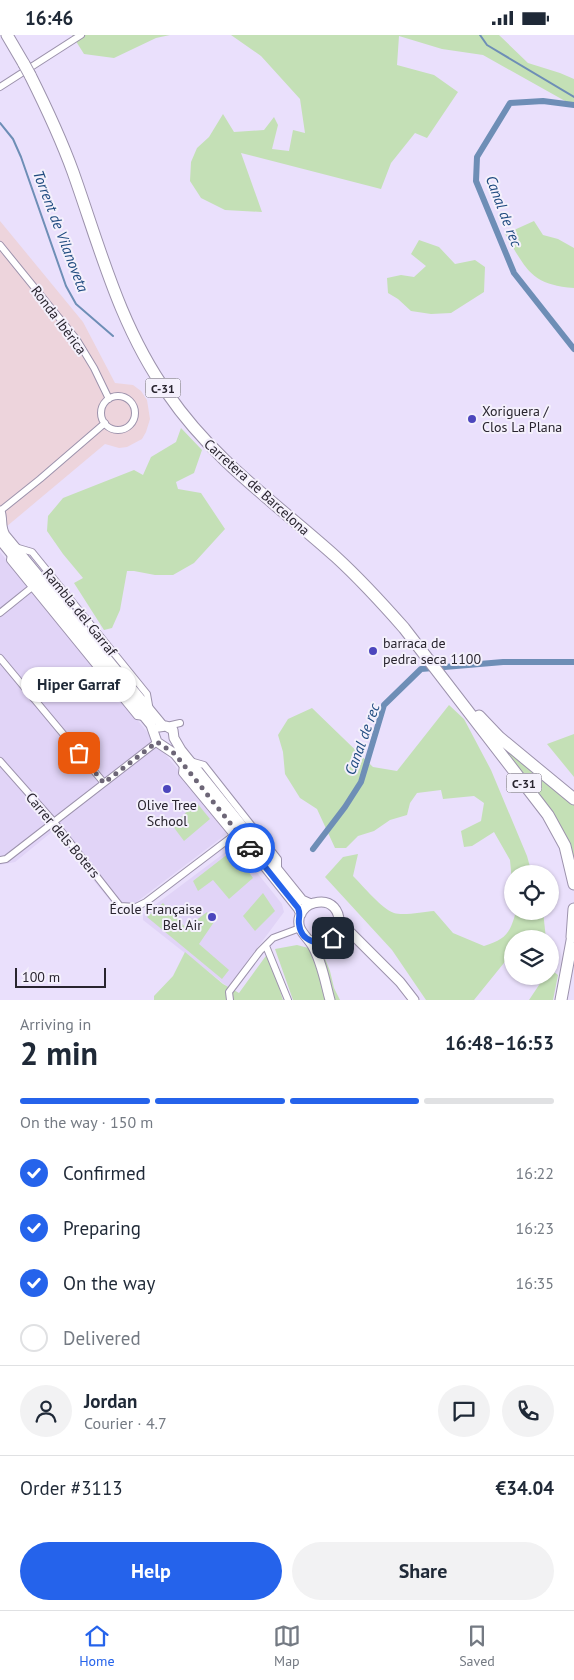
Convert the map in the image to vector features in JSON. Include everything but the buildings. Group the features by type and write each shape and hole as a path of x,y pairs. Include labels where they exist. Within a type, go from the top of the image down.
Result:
{"highway":[{"name":"Carretera de Barcelona","path":"7,35 30,75 66,155 126,322 144,358 167,393 186,420 230,467 335,556 382,603 410,634 454,692"},
{"name":"C-31","path":"454,692 499,737 574,799"},
{"name":"C-31","path":"454,692 548,815 565,846 574,884"},
{"path":"571,943 574,909"},
{"path":"561,1000 574,930"}],"street":[{"path":"0,87 81,35"},
{"name":"Ronda Ibèrica","path":"0,245 77,340 94,367 109,399"},
{"path":"120,396 133,405 135,416 130,425 120,430 109,427 105,423 102,413 105,403 109,399 120,396"},
{"path":"0,511 105,423"},
{"name":"Rambla del Garraf","path":"0,511 2,530 13,550 147,714 164,726"},
{"name":"Rambla del Garraf","path":"0,540 13,550 32,552 147,694 147,714 158,741 186,763 278,871 303,906"},
{"name":"Rambla del Garraf","path":"13,550 10,560 31,588 136,716 147,714"},
{"path":"0,613 31,588"},
{"path":"0,659 104,783"},
{"path":"164,726 170,728 174,736 169,745 158,741 156,730 164,726"},
{"name":"Rambla del Garraf","path":"174,736 186,763 254,853 303,906"},
{"path":"0,861 6,859 158,741"},
{"name":"Carrer dels Boters","path":"0,761 54,822 120,905 136,907 146,902 233,836"},
{"name":"Rambla del Garraf","path":"186,763 182,773 248,853 254,853"},
{"path":"364,945 347,938 317,943 309,940 303,935 300,928 299,921 303,906 322,902 329,905 337,912 340,922 350,933 364,945 400,982 414,1000"},
{"path":"320,963 330,940 338,932 340,922"},
{"path":"230,1000 229,992 232,987 266,945 274,938 300,928"},
{"path":"309,940 320,963 330,1000"},
{"path":"266,945 288,1000"}],"shaded area":[{"path":"0,221 83,322 115,383 133,385 141,391 147,400 150,419 142,439 127,447 119,448 105,444 0,532"},
{"path":"0,552 229,832 126,910 112,903 53,831 15,862 0,865"},
{"name":"École Française Bel Air","path":"235,845 282,904 284,912 228,987 143,920 143,914"}],"green space":[{"path":"72,35 170,35 156,38 114,58 84,54"},
{"path":"231,35 499,35 528,63 574,79 574,106 483,55 442,49 399,36 397,65 434,75 458,92 427,138 415,133 391,163 381,189 241,153 262,212 225,210 201,198 190,181 191,162 197,148 209,137 223,114 234,132 264,130 274,117 278,125 272,149 289,151 293,130 305,133 300,99 261,56"},
{"path":"534,221 543,235 558,239 574,248 574,288 559,286 538,279 524,265 505,234"},
{"path":"419,240 439,247 455,264 475,260 485,267 484,292 451,313 431,314 411,311 388,293 387,278 401,275 414,277 426,266 411,254"},
{"path":"181,428 202,450 194,473 176,482 178,489 201,493 225,529 194,563 173,575 155,575 127,571 120,610 112,628 104,630 74,583 83,578 47,531 48,516 63,498 134,470 143,475 151,457 176,442"},
{"path":"449,705 464,719 491,770 530,865 510,865 510,860 494,832 472,846 464,847 461,831 481,821 484,803 474,796 443,799 441,790 417,793 410,803 407,815 390,820 374,831 358,836 346,848 335,848 317,809 300,798 285,774 283,752 278,735 288,719 312,708 373,767 397,771"},
{"path":"574,734 574,777 547,744"},
{"path":"511,751 574,805 574,857 505,752"},
{"path":"197,803 210,819 184,841 172,825"},
{"path":"233,850 253,878 229,899 213,880 198,891 193,881"},
{"path":"358,854 353,876 389,911 398,914 408,914 434,911 453,933 484,946 504,936 504,963 474,1000 426,1000 392,950 325,877 343,857"},
{"path":"263,893 275,911 255,931 243,916"},
{"path":"163,903 186,928 207,912 214,922 199,944 229,970 222,979 147,917"},
{"path":"513,920 544,920 545,930 509,930"},
{"path":"297,945 320,951 324,956 334,988 340,1000 293,1000 275,949"},
{"path":"185,952 223,984 239,993 268,953 283,1000 154,1000 154,996 173,976"},
{"path":"539,985 556,985 553,1000 529,1000"}],"waterway":[{"path":"480,35 487,45 574,97"},
{"name":"Canal de rec","path":"574,105 543,101 510,103 477,157 476,181 514,273 574,349"},
{"name":"Torrent de Vilanoveta","path":"0,123 13,139 21,157 66,286 76,304 113,336"},
{"name":"Canal de rec","path":"313,849 345,807 361,782 384,705 421,669 503,662 574,662"}],"way so far":[{"path":"79,753 104,783 157,742 163,745 175,754 250,848"}],"place":[{"name":"Xoriguera / Clos La Plana","path":"472,419"},
{"name":"barraca de pedra seca 1100","path":"373,651"},
{"name":"Hiper Garraf","path":"79,753"},
{"name":"Olive Tree School","path":"167,789"},
{"name":"École Française Bel Air","path":"212,917"}],"route":[{"path":"250,848 298,908 301,914 299,925 305,937 315,943 326,942 333,938"}]}
